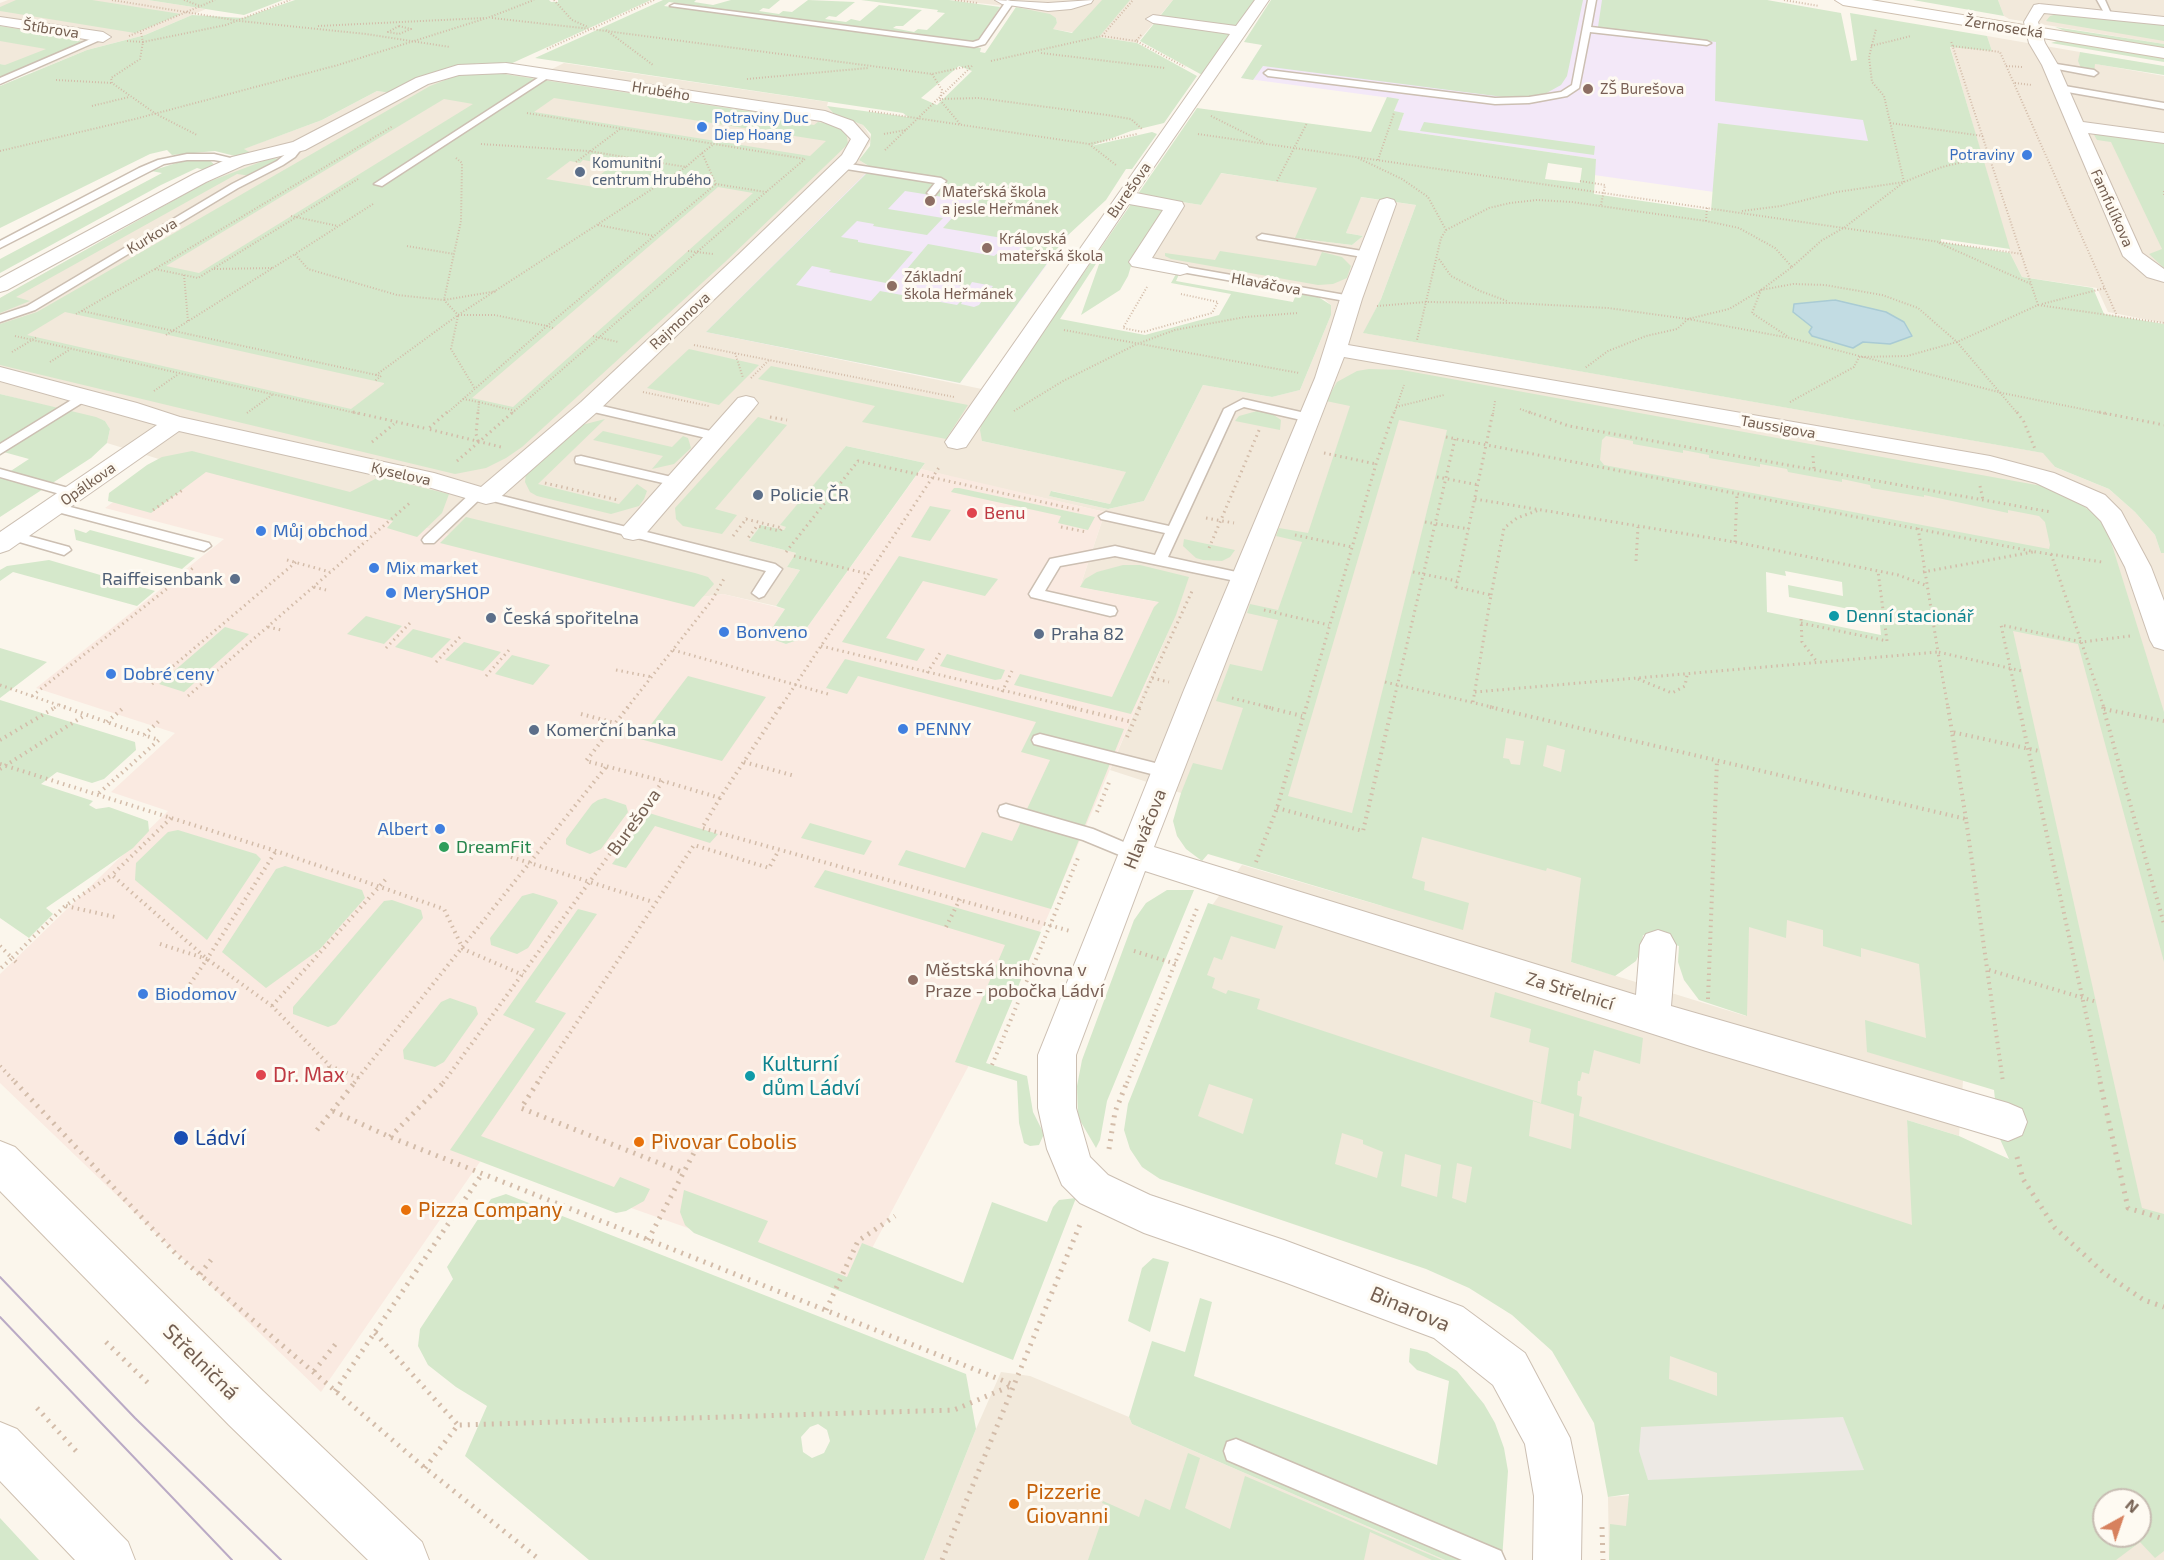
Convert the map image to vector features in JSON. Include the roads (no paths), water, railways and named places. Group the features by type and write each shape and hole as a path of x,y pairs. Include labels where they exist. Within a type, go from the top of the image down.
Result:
{"main road":[{"name":"Žernosecká","path":"1844,0 2164,53"},
{"name":"Střelničná","path":"0,1161 246,1408 404,1560"},
{"path":"0,1446 110,1560"}],"street":[{"name":"Burešova","path":"958,441 1124,197 1262,0"},
{"path":"1006,3 1048,7 1085,1"},
{"path":"2033,31 2031,21 2039,4 2110,16 2164,21"},
{"path":"1153,20 1241,31"},
{"name":"Štíbrova","path":"0,21 103,37"},
{"name":"Famfulíkova","path":"2033,31 2133,256 2154,273 2164,276"},
{"name":"Hrubého","path":"458,70 492,67 550,74 825,116 847,125 858,135"},
{"name":"Kurkova","path":"0,286 200,178 238,161 300,146 422,81 458,70"},
{"path":"2076,126 2164,138"},
{"name":"Rajmonova","path":"482,495 589,407 843,166 860,139 858,135"},
{"path":"1124,197 1175,206 1139,262"},
{"name":"Hlaváčova","path":"1144,1213 1094,1189 1076,1170 1067,1149 1056,1108 1057,1054 1239,590 1326,378 1350,304 1387,204"},
{"path":"1103,228 1155,237"},
{"path":"1086,254 1180,269"},
{"name":"Taussigova","path":"1335,349 1558,390 1974,460 2045,478 2096,501 2112,517 2138,567 2160,623"},
{"name":"Kyselova","path":"4,364 86,395 175,423 245,437 482,495"},
{"path":"633,532 746,403"},
{"name":"Opálkova","path":"7,540 175,423"},
{"name":"Za Střelnicí","path":"1134,854 1706,1034 2008,1122"},
{"path":"1652,1017 1658,945"},
{"name":"Binarova","path":"1144,1213 1284,1261 1448,1322 1509,1369 1547,1438 1558,1496 1557,1560"}],"lane":[{"path":"1268,73 1495,101 1529,100 1564,94 1576,86 1592,0"},
{"path":"2101,0 2110,16"},
{"path":"674,6 974,45 982,42 1006,3"},
{"path":"1587,29 1707,43"},
{"path":"0,81 103,37"},
{"path":"2050,65 2094,73"},
{"path":"379,184 550,74"},
{"path":"2059,88 2164,106"},
{"name":"Kurkova","path":"0,319 31,308 235,186 280,163 300,146"},
{"name":"Kurkova","path":"0,245 161,162 214,157 238,161"},
{"path":"843,166 941,181 932,192"},
{"path":"1262,237 1368,255"},
{"name":"Hlaváčova","path":"1180,269 1350,304"},
{"path":"0,450 86,395"},
{"path":"1160,560 1230,409 1243,403 1310,418"},
{"path":"589,407 715,436"},
{"path":"581,460 676,482"},
{"path":"0,473 64,501 204,546"},
{"path":"429,540 482,495"},
{"name":"Kyselova","path":"482,495 775,569 759,593"},
{"path":"1106,516 1174,531"},
{"path":"7,540 64,550"},
{"path":"1110,611 1036,594 1055,562 1114,551 1199,569 1239,590"},
{"path":"1040,740 1167,772"},
{"path":"1006,811 1087,834 1134,854"},
{"path":"1236,1451 1492,1560"}],"water":[{"path":"1835,300 1886,312 1904,322 1912,336 1890,344 1863,342 1853,348 1812,336 1809,332 1812,327 1793,312 1794,304"}],"tram line":[{"path":"0,1277 135,1418 281,1560"},
{"path":"0,1317 232,1560"}],"place":[{"name":"ZŠ Burešova","path":"1588,89"},
{"name":"Potraviny Duc Diep Hoang","path":"702,127"},
{"name":"Potraviny","path":"2027,155"},
{"name":"Komunitní centrum Hrubého","path":"580,172"},
{"name":"Mateřská škola a jesle Heřmánek","path":"930,201"},
{"name":"Královská mateřská škola","path":"987,248"},
{"name":"Základní škola Heřmánek","path":"892,286"},
{"name":"Policie ČR","path":"758,495"},
{"name":"Benu","path":"972,513"},
{"name":"Můj obchod","path":"261,531"},
{"name":"Mix market","path":"374,568"},
{"name":"Raiffeisenbank","path":"235,579"},
{"name":"MerySHOP","path":"391,593"},
{"name":"Denní stacionář","path":"1834,616"},
{"name":"Česká spořitelna","path":"491,618"},
{"name":"Bonveno","path":"724,632"},
{"name":"Praha 82","path":"1039,634"},
{"name":"Dobré ceny","path":"111,674"},
{"name":"PENNY","path":"903,729"},
{"name":"Komerční banka","path":"534,730"},
{"name":"Albert","path":"440,829"},
{"name":"DreamFit","path":"444,847"},
{"name":"Městská knihovna v Praze - pobočka Ládví","path":"913,980"},
{"name":"Biodomov","path":"143,994"},
{"name":"Dr. Max","path":"261,1075"},
{"name":"Kulturní dům Ládví","path":"750,1076"},
{"name":"Ládví","path":"181,1138"},
{"name":"Pivovar Cobolis","path":"639,1142"},
{"name":"Pizza Company","path":"406,1210"},
{"name":"Pizzerie Giovanni","path":"1014,1504"}]}
